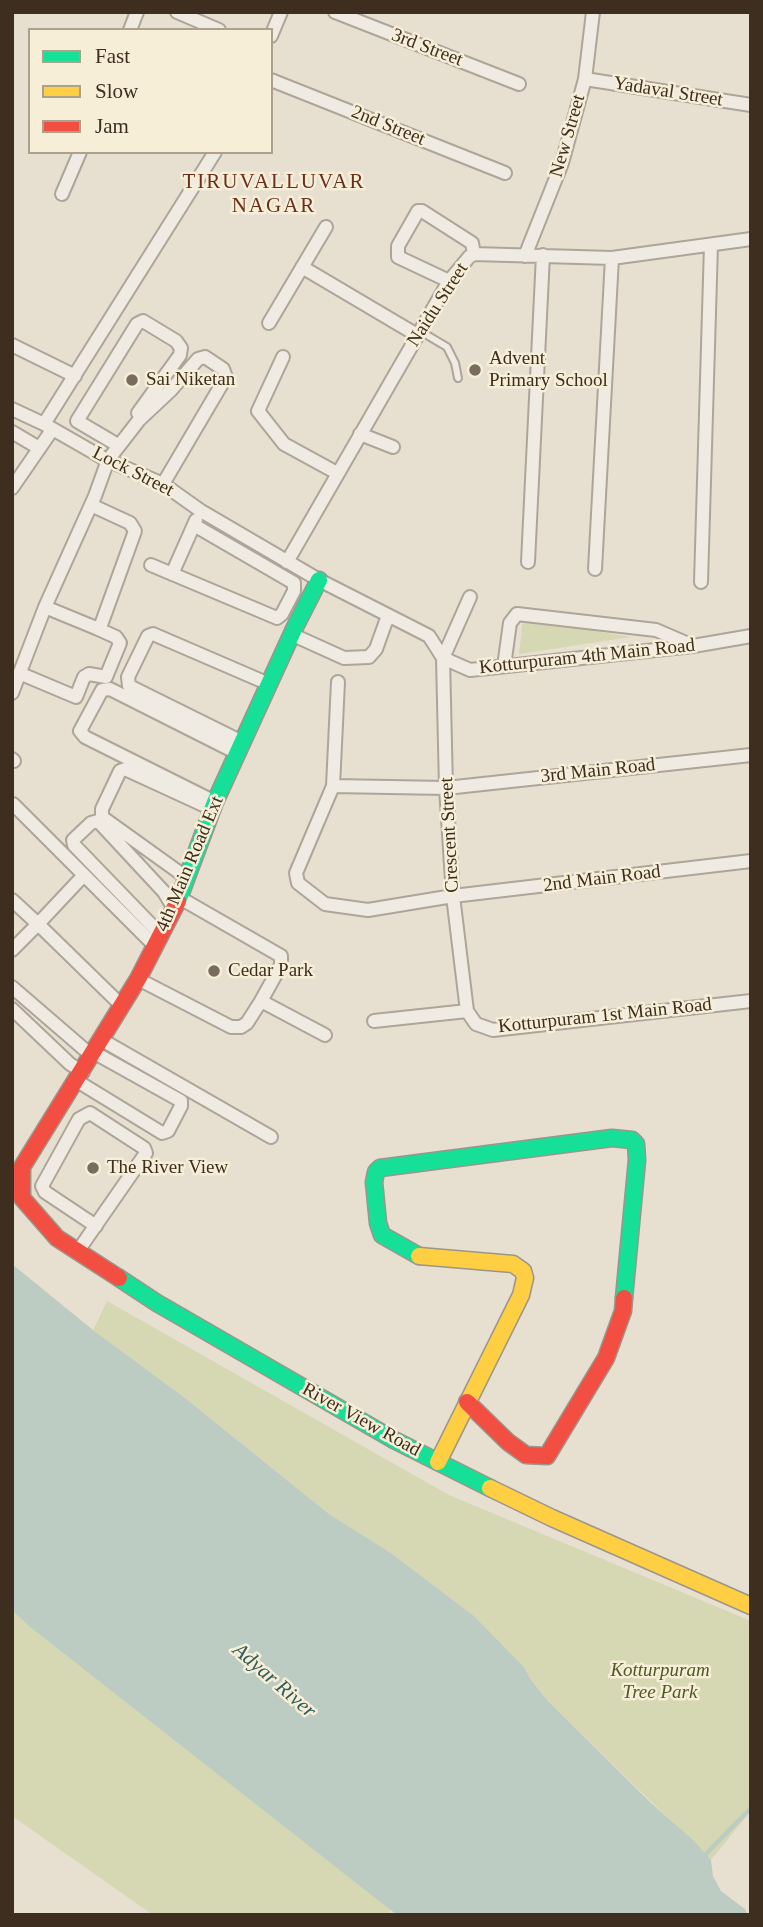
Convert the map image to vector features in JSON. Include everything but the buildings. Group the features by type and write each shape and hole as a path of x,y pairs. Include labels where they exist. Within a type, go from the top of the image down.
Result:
{"street":[{"path":"177,12 214,28"},
{"path":"273,31 281,12"},
{"name":"3rd Street","path":"335,12 519,84"},
{"name":"New Street","path":"525,256 562,163 585,79 593,12"},
{"name":"Yadaval Street","path":"585,79 751,105"},
{"name":"2nd Street","path":"273,81 505,173"},
{"path":"62,194 79,154"},
{"path":"12,488 51,429 75,376 214,154"},
{"path":"449,281 398,257 398,246 418,211 472,243 474,254"},
{"path":"270,323 326,227"},
{"name":"Naidu Street","path":"287,562 449,281 474,254 612,258 751,239"},
{"path":"701,582 711,245"},
{"path":"528,562 543,255"},
{"path":"595,569 612,258"},
{"path":"302,267 419,333"},
{"path":"12,693 45,607 91,505 107,459 180,355 181,348 176,341 143,321 137,324 77,421 51,429"},
{"path":"12,345 75,376"},
{"path":"283,357 258,411 284,444 337,474"},
{"path":"107,459 139,420 172,390 198,359 205,358 223,369 226,377 163,484"},
{"name":"Lock Street","path":"12,409 107,459 163,484 201,511 287,562"},
{"path":"77,421 116,444"},
{"path":"12,432 39,448"},
{"path":"360,434 393,447"},
{"path":"91,505 130,523 135,531 102,625 96,628"},
{"path":"172,574 201,511"},
{"path":"150,565 276,618 282,614 294,591 293,583 194,525"},
{"path":"287,562 429,636 443,659"},
{"name":"4th Main Road Ext","path":"18,1167 80,1077 138,979 176,905 214,805 291,634 319,580"},
{"path":"443,659 470,597"},
{"path":"19,673 76,697 89,674 106,677 120,643 116,637 45,607"},
{"path":"504,666 510,623 517,614 656,630 693,646"},
{"path":"291,634 344,658 369,657 376,649 386,621 390,618"},
{"path":"240,747 129,686 128,677 148,636 153,634 269,684"},
{"name":"Kotturpuram 4th Main Road","path":"443,659 470,670 693,646 751,636"},
{"name":"Crescent Street","path":"443,659 446,788 453,897 467,1011"},
{"path":"333,786 338,682"},
{"path":"214,805 85,737 80,731 102,690 110,689 240,747"},
{"name":"3rd Main Road","path":"333,786 446,788 751,755"},
{"path":"187,878 102,817 102,809 120,771 125,769 214,805"},
{"name":"2nd Main Road","path":"333,786 296,873 298,883 325,904 345,909 368,911 453,897 751,861"},
{"path":"13,804 84,875 158,940"},
{"path":"138,979 232,1027 241,1027 247,1023 261,1001 281,965 281,956 187,902 176,905 98,821 91,823 73,840 74,845 158,940"},
{"path":"12,950 84,875"},
{"path":"12,900 121,1005"},
{"path":"12,987 96,1049 181,1101 168,1131 162,1133 80,1077 70,1064 12,1009"},
{"path":"261,1001 324,1035"},
{"name":"Kotturpuram 1st Main Road","path":"467,1011 476,1024 493,1030 751,1001"},
{"path":"374,1021 467,1011"},
{"path":"96,1049 271,1137"},
{"path":"78,1251 96,1226 146,1153 144,1148 90,1113 79,1119 42,1186 45,1192 96,1226"},
{"path":"438,1462 467,1402 522,1295 525,1278 523,1271 513,1264 421,1257 382,1235 378,1223 374,1182 376,1172 394,1165 612,1138 632,1140 636,1144 637,1160 623,1311 606,1358 555,1446 547,1456 526,1455 508,1442 467,1402"},
{"name":"River View Road","path":"18,1167 22,1198 57,1238 157,1303 394,1440 552,1518 751,1606"}],"lane":[{"path":"419,333 447,347 455,363 458,378"}],"green space":[{"path":"523,619 631,637 519,654"},
{"name":"Kotturpuram Tree Park","path":"107,1301 449,1495 751,1621 751,1811 711,1860 548,1701 524,1667 474,1616 391,1553 329,1514 185,1398 93,1330"},
{"path":"12,1598 396,1897 388,1915 153,1915 12,1816"}],"water":[{"name":"Adyar River","path":"12,1264 329,1514 391,1553 474,1616 524,1667 548,1701 651,1803 694,1841 711,1860 713,1876 721,1891 745,1909 748,1915 397,1915 29,1626 12,1610"}],"waterway":[{"path":"702,1858 751,1808"}],"traffic: fast":[{"path":"178,901 215,802 319,580"},
{"path":"419,1256 382,1235 378,1223 374,1182 376,1172 380,1168 612,1138 632,1140 636,1144 637,1160 624,1298"},
{"path":"119,1278 157,1303 394,1440 490,1488"}],"traffic: slow":[{"path":"419,1256 513,1264 523,1271 525,1278 521,1295 438,1462"},
{"path":"490,1488 751,1606"}],"traffic: jam":[{"path":"119,1278 57,1238 22,1198 22,1167 138,979 178,901"},
{"path":"467,1402 508,1442 526,1455 547,1456 606,1358 623,1311 624,1298"}],"place":[{"name":"Advent Primary School","path":"475,370"},
{"name":"Sai Niketan","path":"132,380"},
{"name":"Cedar Park","path":"214,971"},
{"name":"The River View","path":"93,1168"}],"district":[{"name":"TIRUVALLUVAR NAGAR","path":"274,194"}]}
